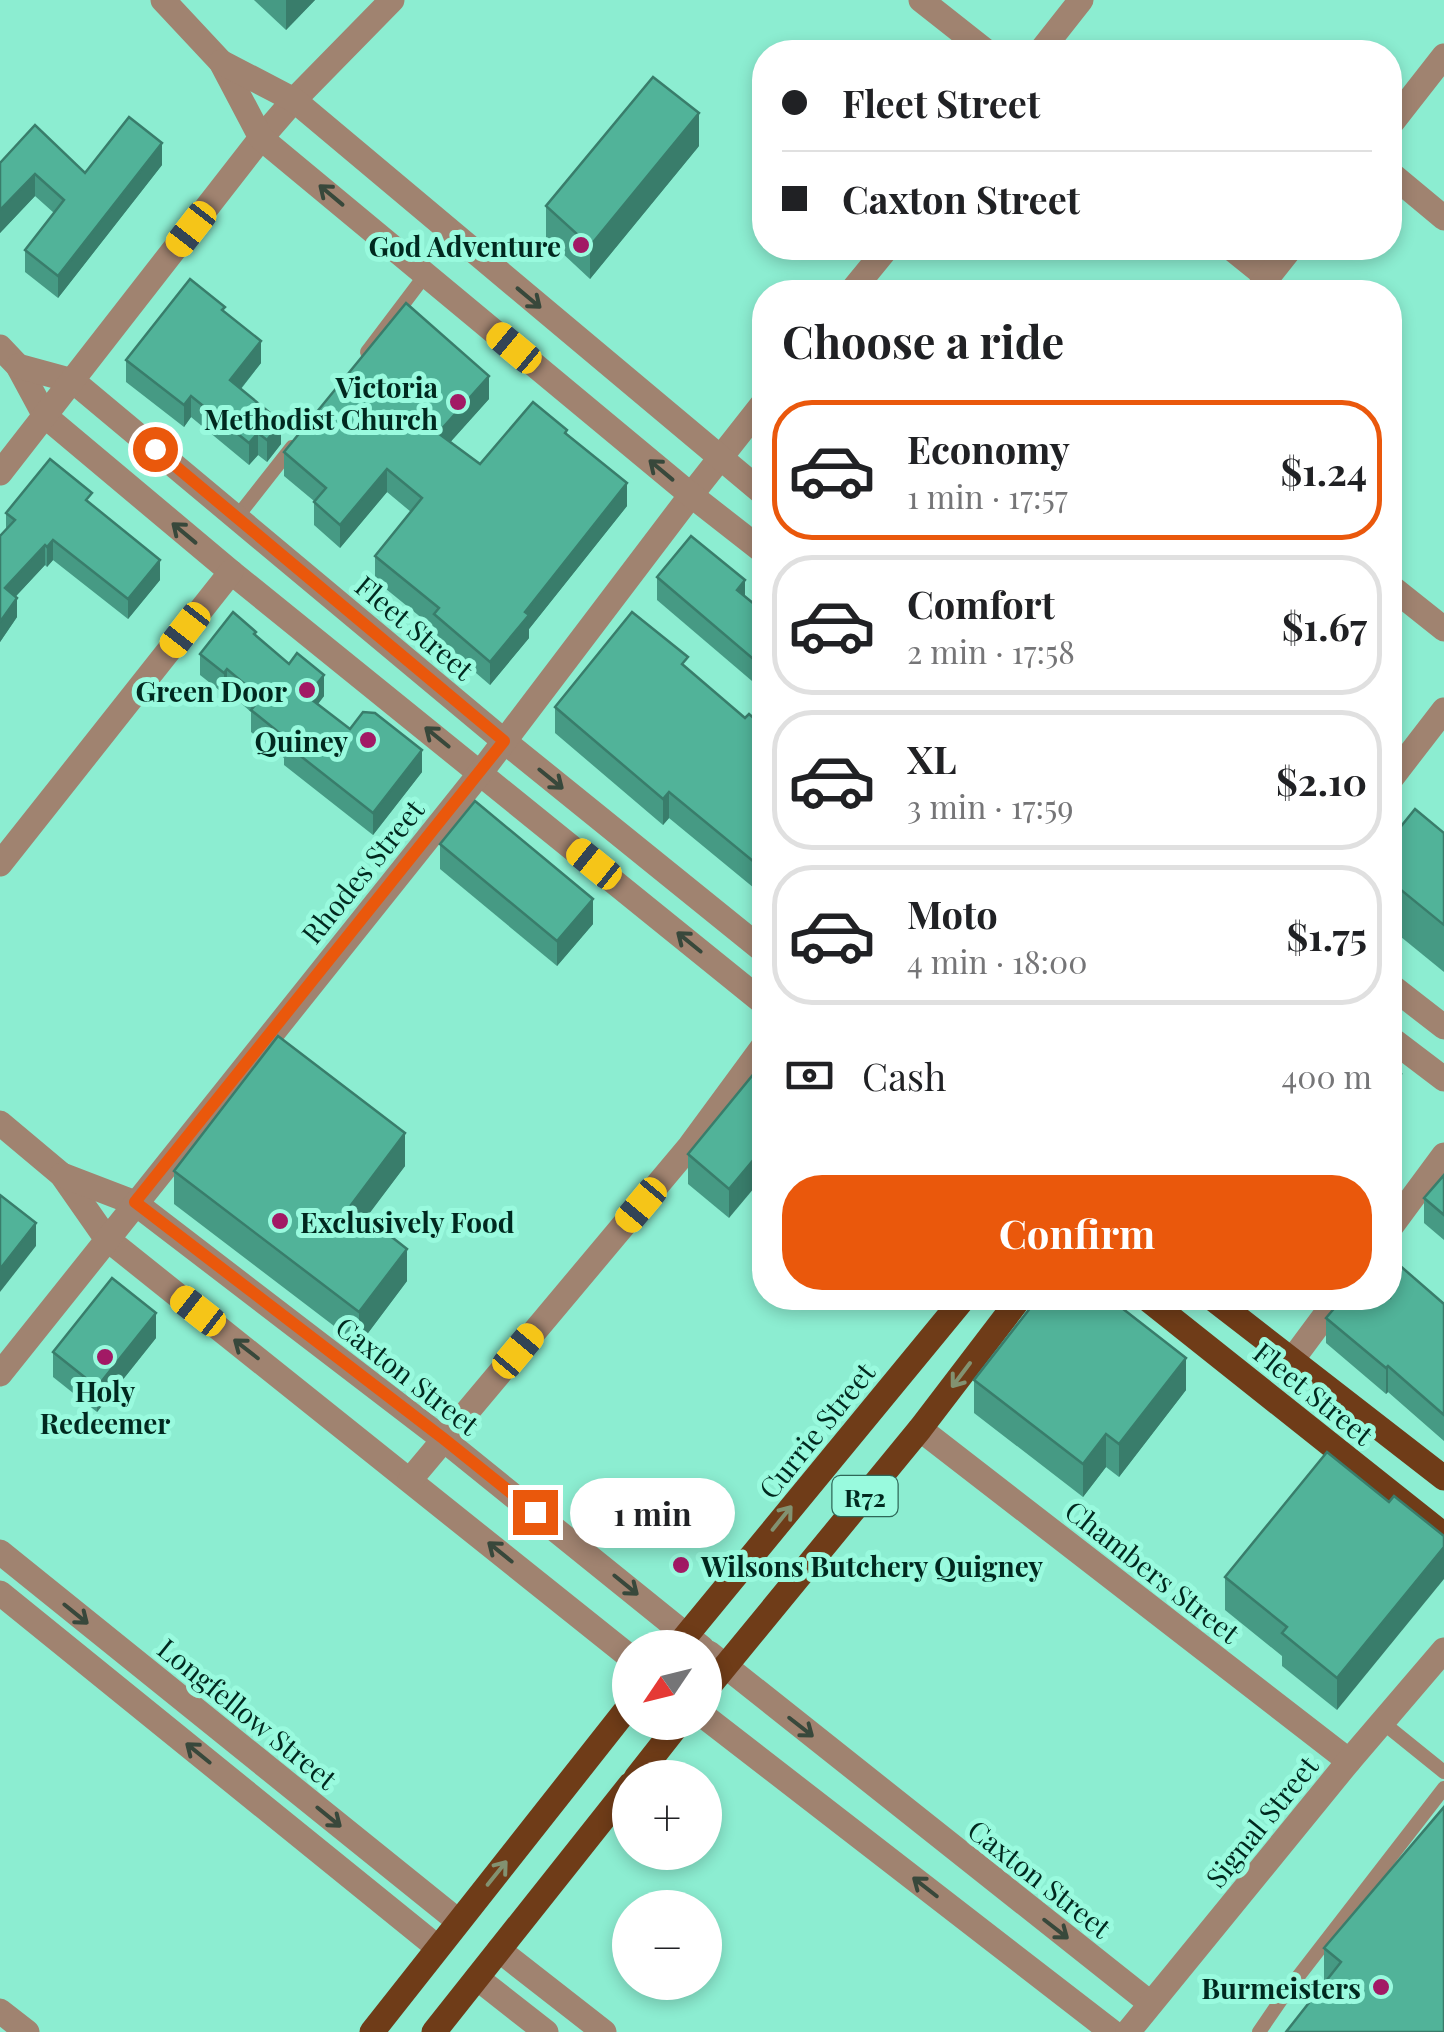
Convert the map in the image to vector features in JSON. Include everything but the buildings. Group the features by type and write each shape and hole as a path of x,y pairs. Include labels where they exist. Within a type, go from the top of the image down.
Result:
{"main road":[{"name":"Currie Street","path":"713,1630 955,1310"},
{"name":"Currie Street","path":"718,1630 920,1429 1011,1310"},
{"name":"Fleet Street","path":"1161,1310 1444,1535"},
{"name":"Fleet Street","path":"1227,1310 1444,1478"},
{"path":"372,2032 612,1728"},
{"path":"650,1760 666,1740"},
{"path":"434,2032 612,1808"}],"street":[{"path":"163,0 221,62 262,138 752,542"},
{"path":"0,473 262,138 392,0"},
{"path":"922,0 972,40"},
{"path":"1049,40 1081,0"},
{"path":"1402,110 1444,56"},
{"path":"221,62 294,100 752,485"},
{"path":"1402,182 1444,218"},
{"path":"861,280 877,260"},
{"path":"1241,260 1258,280"},
{"path":"1266,280 1282,260"},
{"name":"Fleet Street","path":"9,356 74,380 504,741 752,941"},
{"name":"Fleet Street","path":"9,356 45,416 231,572 752,993"},
{"name":"Rhodes Street","path":"0,1374 481,772 752,418"},
{"path":"0,864 231,572"},
{"path":"1402,596 1444,629"},
{"path":"1402,764 1444,710"},
{"path":"1402,994 1444,1027"},
{"path":"1402,1047 1444,1079"},
{"path":"410,1480 690,1146 752,1062"},
{"name":"Caxton Street","path":"0,1123 62,1175 106,1238 612,1643"},
{"path":"1402,1212 1444,1156"},
{"name":"Caxton Street","path":"62,1175 135,1202 444,1439 676,1630"},
{"path":"1292,1360 1329,1310"},
{"name":"Chambers Street","path":"920,1429 1349,1761"},
{"name":"Longfellow Street","path":"0,1552 458,1921"},
{"path":"0,1593 437,1947"},
{"name":"Signal Street","path":"1128,2032 1444,1650"},
{"name":"Caxton Street","path":"722,1667 1150,2003"},
{"path":"722,1729 1112,2032"},
{"path":"498,1950 604,2032"},
{"path":"476,1978 546,2032"},
{"path":"0,2011 27,2032"}],"lane":[{"path":"357,365 426,274"},
{"path":"237,517 298,441"},
{"path":"1382,1722 1444,1772"},
{"path":"1259,2032 1444,1788"}],"place":[{"name":"God Adventure","path":"581,245"},
{"name":"Victoria Methodist Church","path":"458,402"},
{"name":"Green Door","path":"307,690"},
{"name":"Quiney","path":"368,740"},
{"name":"Exclusively Food","path":"280,1221"},
{"name":"Holy Redeemer","path":"105,1357"},
{"name":"Wilsons Butchery Quigney","path":"681,1565"},
{"name":"Burmeisters","path":"1381,1987"}],"route":[{"path":"155,449 504,741 135,1202 535,1512"}]}
